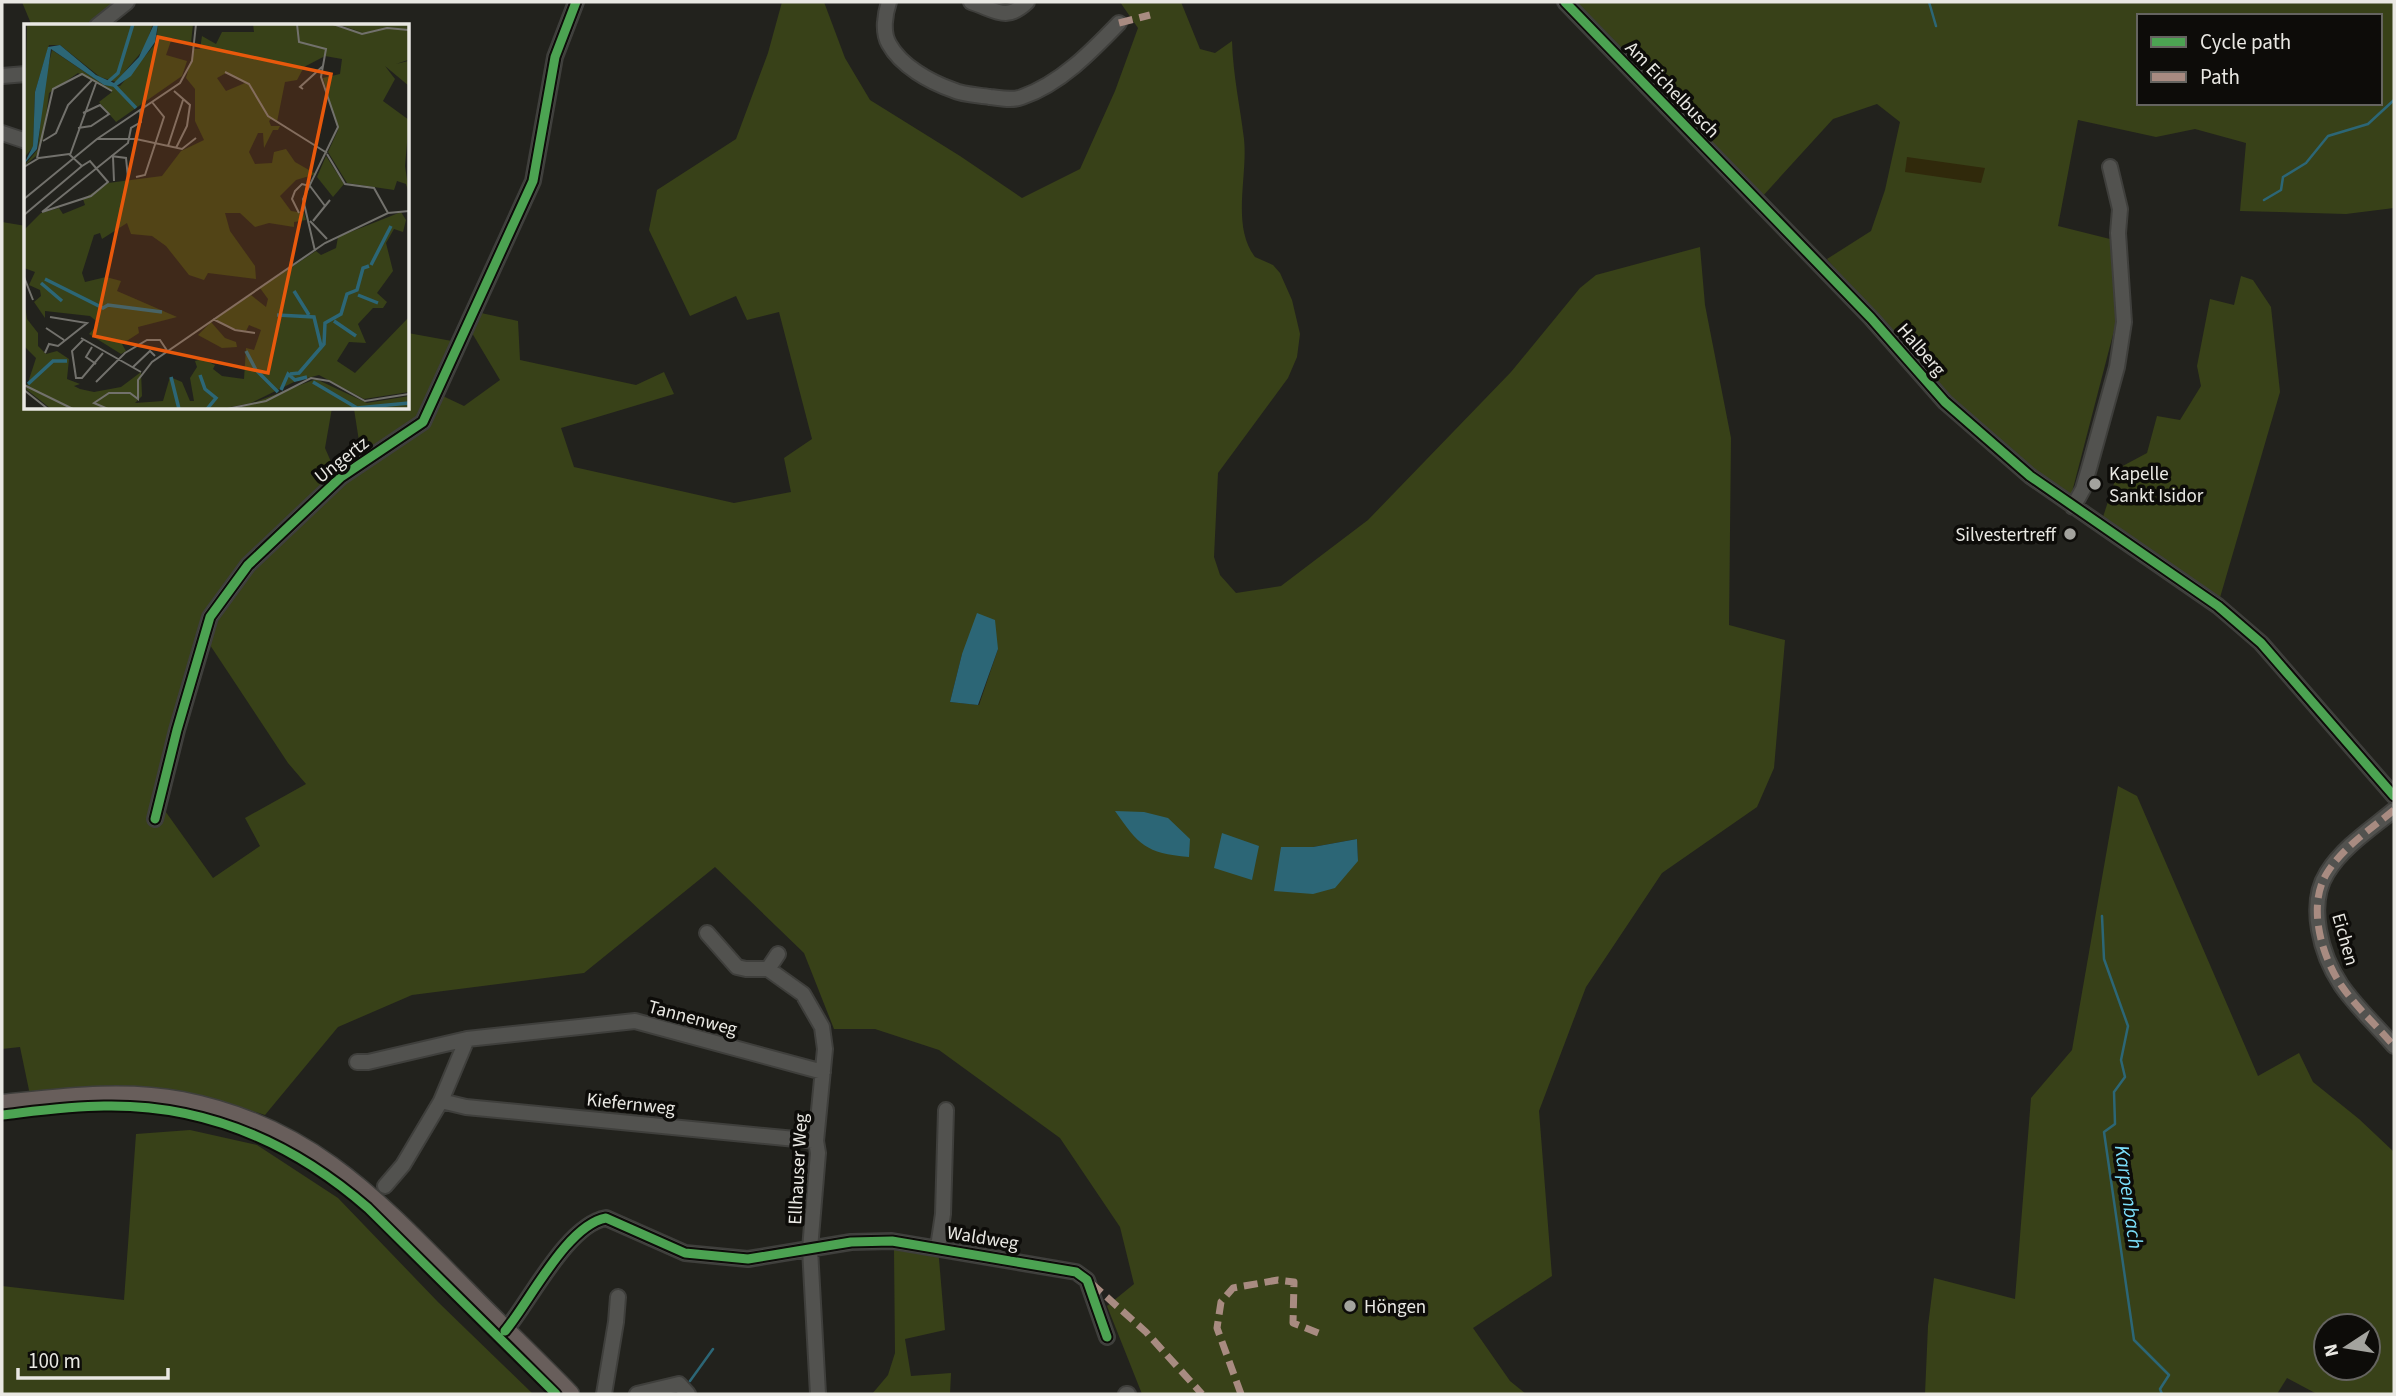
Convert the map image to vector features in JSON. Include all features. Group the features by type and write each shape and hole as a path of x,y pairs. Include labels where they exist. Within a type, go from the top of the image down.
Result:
{"main road":[{"path":"2,1104 89,1095 181,1101 216,1109 261,1125 300,1144 357,1184 570,1394"}],"street":[{"path":"100,24 127,2"},
{"name":"Ungertz","path":"155,819 177,730 211,617 248,565 341,477 423,422 533,181 555,57 576,2"},
{"path":"889,2 885,30 889,44 909,67 927,79 954,91 995,97 1019,99 1051,83 1068,71 1119,23"},
{"path":"971,2 1008,15 1027,2"},
{"name":"Am Eichelbusch","path":"1564,2 1757,200"},
{"path":"2,75 24,74"},
{"path":"2,133 24,140"},
{"path":"2073,507 2083,489 2090,466 2117,367 2124,322 2118,233 2120,209 2110,167"},
{"name":"Halberg","path":"1757,200 1871,318 1945,402 2029,476 2218,606 2261,643 2394,796"},
{"name":"Eichen","path":"2394,810 2335,862 2321,885 2317,915 2328,958 2339,983 2394,1046"},
{"name":"Ellhauser Weg","path":"707,933 737,967 768,969 803,994 822,1027 825,1049 810,1249 818,1394"},
{"path":"768,969 778,954"},
{"name":"Tannenweg","path":"357,1062 368,1062 467,1039 635,1021 823,1072"},
{"path":"386,1186 403,1165 441,1101 467,1039"},
{"name":"Kiefernweg","path":"441,1101 466,1107 817,1141"},
{"name":"Waldweg","path":"938,1247 943,1214 946,1110"},
{"name":"Waldweg","path":"506,1331 550,1267 593,1220 606,1218 684,1253 748,1259 851,1242 892,1241 1076,1272 1087,1280 1107,1337"},
{"path":"604,1394 618,1297"},
{"path":"637,1394 678,1384 688,1394"}],"green space":[{"path":"22,2 116,2 89,24 31,24"},
{"path":"782,2 824,2 845,58 870,100 1022,198 1080,169 1115,91 1138,28 1120,2 1181,2 1200,49 1215,53 1232,41 1245,153 1242,200 1244,231 1255,257 1273,265 1280,273 1292,300 1300,334 1297,357 1288,378 1218,473 1214,557 1220,575 1236,593 1281,586 1368,520 1511,372 1580,288 1596,275 1700,247 1705,305 1731,438 1729,625 1785,640 1774,768 1757,807 1662,873 1586,987 1539,1111 1552,1276 1473,1328 1510,1381 1526,1394 1142,1394 1107,1306 1134,1284 1120,1227 1060,1138 939,1050 875,1029 834,1029 804,953 715,867 584,973 412,995 338,1027 265,1115 218,1100 156,1092 30,1095 20,1047 2,1049 2,222 24,226 24,410 332,410 325,448 332,464 361,454 354,410 410,410 410,333 452,341 430,390 464,406 500,380 472,333 481,313 518,321 520,360 636,385 664,372 674,394 561,428 574,467 734,503 791,492 784,458 812,439 779,312 747,320 736,296 690,316 649,230 657,190 736,139 768,53","holes":["210,645 288,763 306,784 245,818 260,846 213,878 163,808","998,649 979,705 950,702 962,654","1357,839 1358,861 1281,847 1313,847"]},
{"path":"1574,2 2394,2 2394,208 2346,214 2240,211 2246,143 2195,129 2156,137 2078,120 2058,226 2110,239 2116,323 2071,496 2008,449 1949,397 1901,348 1827,259 1871,231 1885,190 1900,122 1877,104 1833,119 1761,198"},
{"path":"2241,276 2253,280 2271,307 2280,392 2219,601 2101,523 2119,468 2147,453 2157,416 2180,420 2201,386 2197,366 2210,299 2234,305"},
{"path":"2118,786 2137,796 2258,1076 2299,1053 2313,1082 2394,1152 2394,1394 2317,1394 2287,1378 2277,1394 1925,1394 1928,1326 1934,1278 2015,1299 2031,1098 2072,1050"},
{"path":"190,1130 257,1145 338,1198 438,1302 533,1394 2,1394 2,1286 124,1300 136,1134"},
{"path":"938,1247 945,1330 905,1339 911,1376 951,1373 950,1394 872,1394 888,1375 895,1353 894,1250"}],"sand":[{"path":"1907,157 1985,168 1981,183 1905,172"}],"water":[{"path":"977,613 995,620 998,649 978,705 950,702 962,654"},
{"path":"1115,811 1144,812 1168,818 1190,839 1189,857 1162,853 1144,845 1130,832"},
{"path":"1222,833 1259,846 1252,880 1214,868"},
{"path":"1357,839 1358,861 1335,888 1313,894 1274,891 1281,847 1313,847"}],"waterway":[{"path":"1929,2 1936,26"},
{"path":"2264,200 2281,190 2283,177 2306,163 2328,136 2368,124 2394,100"},
{"name":"Karpenbach","path":"2102,916 2104,959 2128,1026 2121,1060 2125,1077 2114,1092 2115,1124 2104,1132 2134,1340 2169,1375 2160,1389 2162,1394"},
{"path":"690,1381 713,1349"}],"marked path":[{"path":"1119,23 1150,15"},
{"path":"2394,810 2358,839 2327,873 2321,886 2317,915 2323,945 2341,985 2394,1046"},
{"path":"1241,1394 1217,1328 1221,1302 1233,1288 1278,1280 1294,1282 1293,1323 1321,1334"},
{"path":"1091,1283 1146,1332 1202,1394"}],"cycle path":[{"path":"155,819 177,730 210,617 248,565 341,477 423,422 533,181 555,57 576,2"},
{"path":"1565,2 1871,318 1945,402 2030,476 2218,606 2261,643 2394,796"},
{"path":"2,1115 78,1107 142,1107 212,1120 278,1146 309,1164 368,1208 556,1394"},
{"path":"505,1331 563,1249 577,1234 606,1218 685,1253 748,1259 851,1242 892,1241 1076,1272 1087,1280 1107,1337"}],"place":[{"name":"Kapelle Sankt Isidor","path":"2095,484"},
{"name":"Silvestertreff","path":"2070,534"},
{"name":"Höngen","path":"1350,1306"}]}
